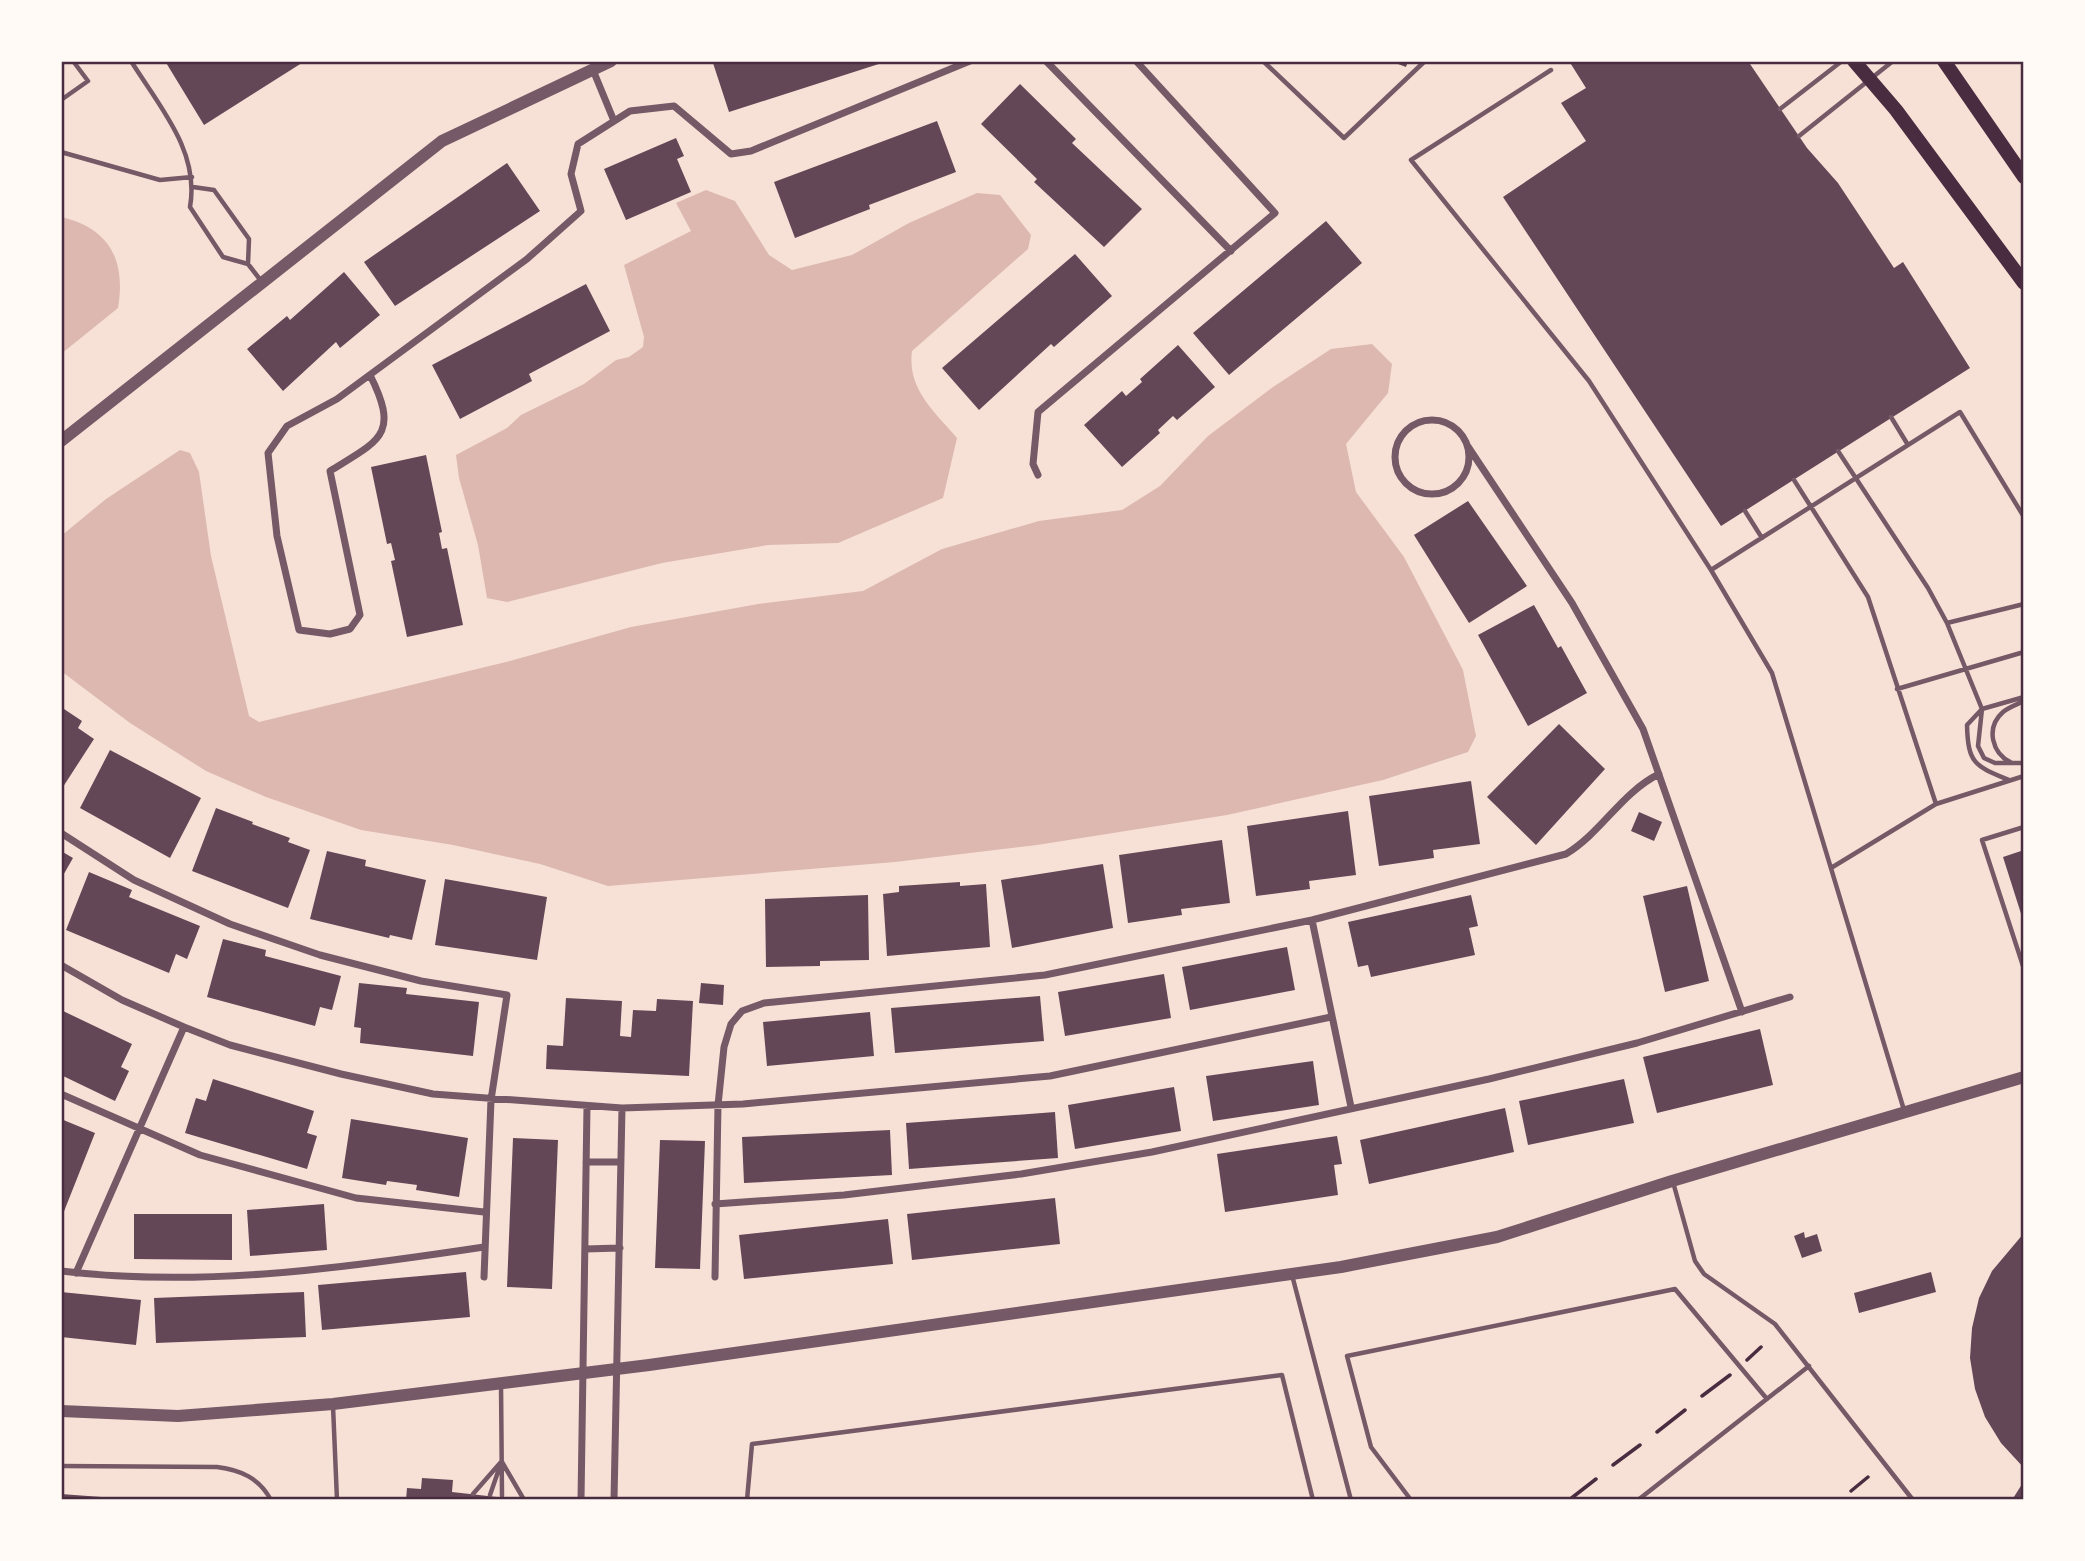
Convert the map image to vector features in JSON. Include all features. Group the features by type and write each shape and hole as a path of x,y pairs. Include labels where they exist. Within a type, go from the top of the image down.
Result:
{"main road":[{"path":"1854,61 2024,283"},
{"path":"1944,61 2024,177"}],"street":[{"path":"61,441 442,141 611,61"},
{"path":"370,375 384,403 386,418 382,432 366,448 330,471 360,615 350,629 316,634 299,630 277,536 268,453 287,426 337,399 370,375 527,259 581,211 572,174 578,144 630,111 674,106 731,153 751,151 970,61"},
{"path":"1046,61 1231,251"},
{"path":"1038,475 1033,464 1038,412 1275,213 1136,61"},
{"path":"593,70 614,121"},
{"path":"1467,445 1467,468 1452,488 1441,493 1417,491 1399,475 1395,463 1399,439 1417,423 1441,421 1461,434 1573,603 1643,729 1742,1012"},
{"path":"715,1278 718,1105 724,1046 731,1024 742,1012 764,1003 1045,975 1312,920 1566,854 1587,841 1636,785 1659,774"},
{"path":"61,833 134,880 230,924 320,955 421,981 507,995 491,1100 484,1212 484,1277"},
{"path":"1312,920 1351,1107"},
{"path":"61,965 122,1000 230,1045 341,1074 433,1094 622,1108 718,1105 1050,1076 1331,1017"},
{"path":"715,1204 844,1195 1021,1174 1153,1152 1489,1079 1637,1043 1790,997"},
{"path":"76,1273 184,1027"},
{"path":"61,1411 178,1416 333,1404 617,1369 1292,1274 1497,1237 1672,1181 2024,1077"},
{"path":"61,1094 200,1155 356,1198 484,1212"},
{"path":"581,1500 587,1106"},
{"path":"614,1500 622,1108"},
{"path":"586,1162 621,1162"},
{"path":"61,1271 192,1276 291,1273 484,1247"},
{"path":"585,1249 620,1248"}],"lane":[{"path":"61,100 88,81 73,61"},
{"path":"131,61 184,145 193,187 190,207 223,257 248,264 262,282"},
{"path":"1263,61 1344,138 1425,61"},
{"path":"1780,109 1842,61"},
{"path":"1799,136 1893,61"},
{"path":"1551,70 1411,160 1589,381 1711,570 1772,673 1905,1112"},
{"path":"61,152 160,180 192,177"},
{"path":"193,187 214,190 249,239 248,264"},
{"path":"1711,570 1960,412 2024,517"},
{"path":"1891,418 1908,445"},
{"path":"1838,451 1928,587 1947,623 1982,709 1978,746 1984,758 1995,763 2024,763"},
{"path":"1794,480 1868,597 1936,804"},
{"path":"1745,511 1762,538"},
{"path":"1947,623 2024,604"},
{"path":"1897,690 2024,652"},
{"path":"2009,780 1977,767 1968,749 1966,725 1982,709 2024,699"},
{"path":"2012,763 2001,758 1993,743 1994,727 2002,712 2024,699"},
{"path":"1831,869 1936,804 2024,776"},
{"path":"2024,827 1982,839 2024,969"},
{"path":"1672,1181 1695,1261 1704,1274 1771,1319 1913,1500"},
{"path":"1292,1274 1351,1500"},
{"path":"1411,1500 1371,1447 1347,1356 1675,1289 1767,1399"},
{"path":"1638,1500 1809,1366"},
{"path":"747,1500 752,1444 1282,1375 1313,1500"},
{"path":"501,1383 502,1496"},
{"path":"333,1404 337,1500"},
{"path":"473,1494 501,1461"},
{"path":"490,1495 501,1461"},
{"path":"501,1461 523,1498"},
{"path":"61,1466 236,1469 252,1478 271,1500"}],"path":[{"path":"1747,1360 1761,1347"},
{"path":"1702,1396 1730,1375"},
{"path":"1657,1432 1685,1410"},
{"path":"1613,1465 1640,1445"},
{"path":"1851,1492 1868,1478"},
{"path":"1569,1500 1596,1479"}],"shaded area":[{"path":"706,190 735,201 769,255 792,270 852,255 909,223 977,193 1000,195 1031,235 1028,249 912,351 912,365 918,388 931,409 957,438 943,498 838,543 768,545 662,563 507,602 487,598 478,545 459,478 456,455 507,428 521,415 584,384 616,360 629,357 643,347 644,337 624,265 691,231 676,203"},
{"path":"61,217 92,229 103,238 116,261 120,291 118,308 61,354"},
{"path":"1372,344 1392,364 1388,393 1346,444 1356,492 1404,557 1463,670 1476,736 1468,752 1383,780 1227,815 1037,845 895,862 608,886 540,864 453,845 361,830 266,797 206,771 130,723 61,671 61,536 106,499 180,450 190,453 199,472 211,556 249,716 259,722 510,661 631,627 758,604 863,591 942,549 1039,521 1122,510 1160,486 1208,436 1273,387 1331,349"}],"building":[{"path":"165,61 305,61 204,125"},
{"path":"1390,61 1408,61 1406,67"},
{"path":"1569,61 1748,61 1807,148 1838,183 1894,268 1903,262 1970,368 1721,526 1503,197 1586,141 1561,103 1586,88"},
{"path":"885,62 729,112 713,63"},
{"path":"1020,84 1076,139 1072,143 1142,209 1104,247 1034,182 1037,179 981,124"},
{"path":"937,121 956,172 869,205 870,209 795,238 774,182"},
{"path":"676,138 684,156 677,159 691,192 626,220 604,169"},
{"path":"507,163 540,211 395,306 364,262"},
{"path":"1326,221 1362,263 1229,375 1193,333"},
{"path":"1075,254 1112,296 1054,347 1051,344 979,410 942,368"},
{"path":"344,272 380,315 340,348 336,342 283,391 247,349 287,316 290,320"},
{"path":"586,284 610,331 529,374 532,381 460,419 432,365"},
{"path":"1178,345 1215,387 1177,420 1173,416 1158,430 1160,433 1122,467 1084,425 1122,391 1126,396 1142,382 1140,379"},
{"path":"426,455 442,532 439,533 442,549 447,548 463,625 407,637 391,561 395,560 391,543 387,544 371,467"},
{"path":"1468,501 1527,586 1469,623 1414,535"},
{"path":"1534,605 1587,693 1528,726 1478,635"},
{"path":"61,707 82,721 78,728 94,739 61,790"},
{"path":"1559,724 1605,769 1536,845 1487,797"},
{"path":"110,750 201,798 170,858 80,808"},
{"path":"1471,781 1480,844 1433,850 1434,858 1379,866 1369,796"},
{"path":"216,808 290,838 288,842 310,850 288,908 192,871"},
{"path":"1348,811 1356,875 1309,881 1310,889 1256,896 1247,826"},
{"path":"1639,812 1662,822 1654,841 1631,831"},
{"path":"1222,840 1230,903 1181,909 1182,915 1128,923 1119,855"},
{"path":"2024,850 2024,920 2023,920 2003,857"},
{"path":"61,851 73,858 61,879"},
{"path":"327,851 366,860 365,866 426,880 412,940 390,935 389,938 310,919"},
{"path":"1103,864 1113,928 1012,948 1001,880"},
{"path":"89,872 132,890 129,897 200,926 187,959 176,954 169,973 66,930"},
{"path":"445,879 547,897 537,960 435,945"},
{"path":"960,882 960,886 986,884 990,947 887,956 883,894 899,892 899,886"},
{"path":"1687,886 1709,981 1665,992 1643,896"},
{"path":"868,895 869,960 820,961 820,966 766,967 765,899"},
{"path":"1471,895 1478,926 1469,928 1475,955 1371,977 1368,965 1358,967 1348,922"},
{"path":"223,939 266,950 265,956 341,976 332,1010 320,1007 315,1026 207,997"},
{"path":"1287,947 1295,990 1190,1010 1182,967"},
{"path":"1164,974 1171,1018 1065,1036 1058,992"},
{"path":"359,983 407,988 406,994 479,1002 473,1056 360,1043 361,1028 354,1027"},
{"path":"701,983 724,985 723,1005 699,1003"},
{"path":"1040,996 1044,1041 895,1053 891,1008"},
{"path":"566,998 622,1001 620,1036 631,1037 633,1010 656,1011 657,999 693,1001 689,1076 546,1069 547,1045 563,1046"},
{"path":"61,1010 132,1044 121,1067 129,1071 115,1101 61,1075"},
{"path":"870,1012 874,1056 767,1066 763,1022"},
{"path":"1760,1029 1773,1085 1657,1113 1643,1057"},
{"path":"1313,1061 1319,1105 1213,1121 1206,1076"},
{"path":"213,1079 314,1111 307,1133 317,1136 307,1169 185,1133 196,1098 206,1101"},
{"path":"1624,1079 1634,1123 1528,1145 1519,1101"},
{"path":"1174,1087 1181,1131 1075,1149 1068,1105"},
{"path":"1505,1108 1514,1152 1369,1184 1360,1140"},
{"path":"1055,1112 1058,1158 909,1169 906,1123"},
{"path":"61,1119 95,1133 61,1219"},
{"path":"351,1119 468,1138 459,1197 416,1190 417,1185 387,1181 386,1185 342,1178"},
{"path":"890,1130 892,1175 744,1183 742,1137"},
{"path":"1337,1136 1342,1164 1334,1165 1338,1195 1225,1212 1217,1154"},
{"path":"513,1138 558,1140 552,1289 507,1287"},
{"path":"660,1140 705,1141 700,1269 655,1268"},
{"path":"1055,1198 1060,1244 912,1260 907,1214"},
{"path":"324,1204 327,1250 250,1256 247,1210"},
{"path":"134,1214 232,1214 232,1260 134,1259"},
{"path":"888,1219 893,1264 744,1279 739,1235"},
{"path":"1804,1232 1805,1238 1817,1234 1822,1251 1802,1258 1794,1236"},
{"path":"2024,1233 2024,1468 2001,1443 1985,1417 1975,1389 1970,1358 1972,1328 1979,1298 1992,1271"},
{"path":"466,1272 470,1317 322,1330 318,1285"},
{"path":"1931,1272 1936,1292 1859,1313 1854,1293"},
{"path":"61,1292 141,1300 136,1345 61,1337"},
{"path":"304,1292 306,1337 156,1343 154,1298"},
{"path":"422,1478 453,1480 452,1492 524,1500 406,1500 407,1488 421,1489"},
{"path":"2024,1481 2024,1500 2012,1500"},
{"path":"61,1494 115,1498 115,1500 61,1500"}]}
